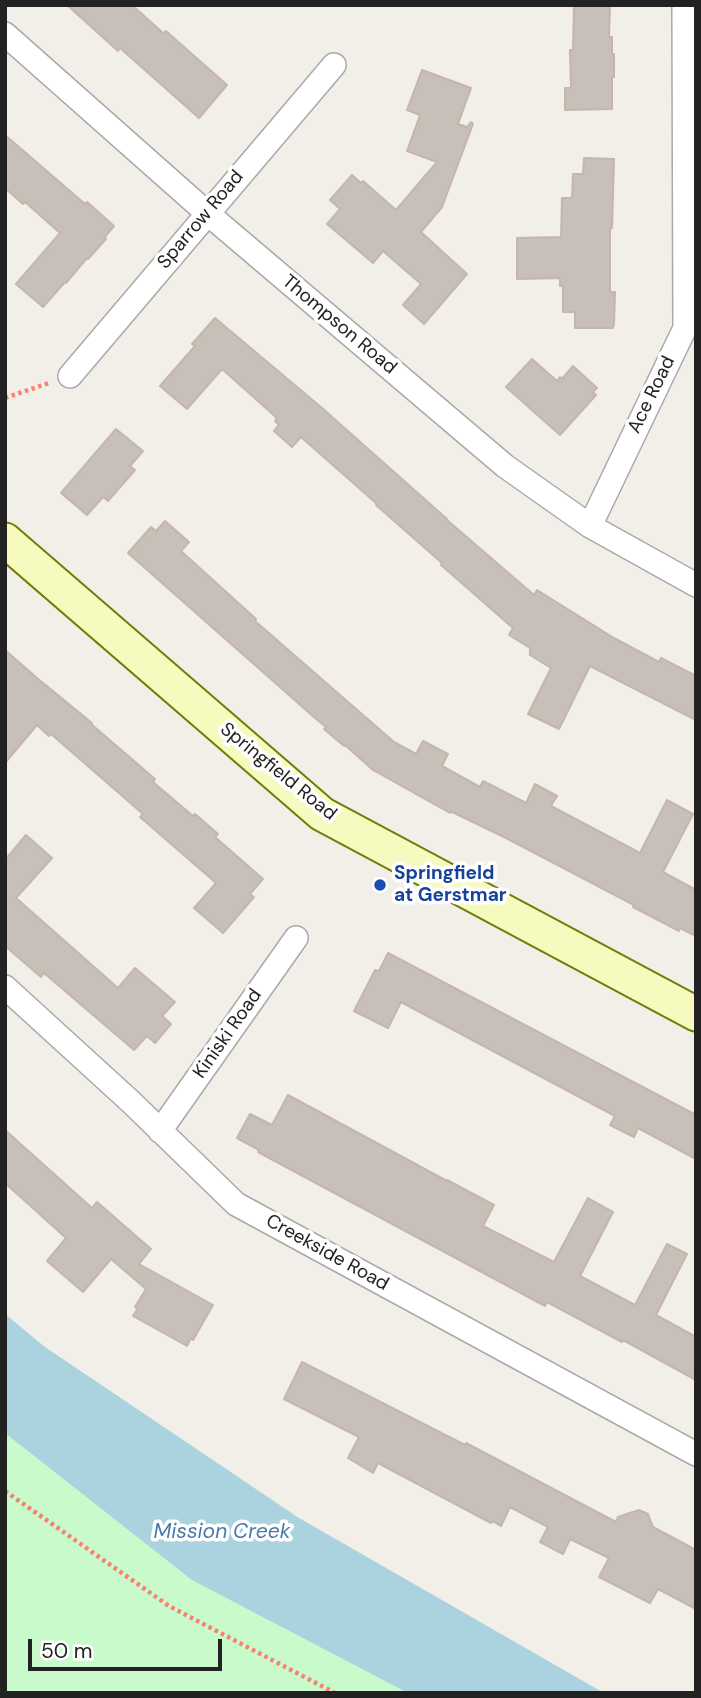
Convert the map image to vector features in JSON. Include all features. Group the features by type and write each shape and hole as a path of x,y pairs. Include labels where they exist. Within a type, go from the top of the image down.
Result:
{"main road":[{"name":"Springfield Road","path":"5,540 323,814 696,1014"}],"street":[{"name":"Ace Road","path":"590,526 685,328 684,5"},
{"name":"Thompson Road","path":"5,34 207,213 505,466 590,526 696,585"},
{"name":"Sparrow Road","path":"70,376 334,65"},
{"name":"Kiniski Road","path":"160,1130 296,938"},
{"name":"Creekside Road","path":"5,987 236,1204 696,1454"}],"path":[{"path":"5,398 70,376"},
{"path":"5,1491 169,1606 335,1693"}],"green space":[{"path":"5,1430 419,1693 5,1693"}],"water":[{"name":"Mission Creek","path":"5,1314 45,1347 299,1518 604,1693 408,1693 192,1580 5,1433"}],"building":[{"path":"67,5 132,5 227,85 199,118"},
{"path":"574,5 610,5 609,37 612,37 614,54 612,109 565,110 565,88 571,88 570,50 573,50"},
{"path":"422,70 471,88 458,124 467,127 471,122 473,124 442,207 421,232 467,274 424,324 403,305 421,284 383,251 373,263 327,224 340,209 330,200 352,175 361,183 363,181 396,210 437,162 407,151 420,115 407,110"},
{"path":"5,135 114,226 104,238 106,239 43,307 16,284 60,233 5,188"},
{"path":"584,158 614,159 610,228 610,292 615,292 613,328 575,328 575,312 563,312 563,286 560,286 560,278 517,279 517,238 561,237 562,198 572,198 573,174 583,174"},
{"path":"215,318 322,408 534,595 537,590 614,638 659,662 661,658 696,676 696,720 590,666 559,729 528,714 551,668 530,655 530,648 509,635 513,628 377,504 301,437 292,447 274,431 279,425 275,421 277,418 222,369 187,409 160,386"},
{"path":"532,359 557,381 573,366 597,388 593,392 596,395 560,435 506,387"},
{"path":"116,429 143,451 130,466 135,470 108,501 103,497 87,515 61,493"},
{"path":"165,521 189,542 181,551 256,619 255,621 394,742 416,754 423,741 448,754 442,766 480,787 483,781 526,803 535,784 557,796 551,806 640,853 667,800 693,814 663,872 696,890 696,936 680,928 679,931 506,838 450,813 373,770 128,553 151,527 156,531"},
{"path":"5,650 155,779 153,782 218,834 215,837 263,879 250,894 254,897 223,933 194,908 216,883 140,817 143,814 51,734 49,736 37,725 5,763"},
{"path":"26,835 52,858 16,898 118,988 135,968 175,1002 162,1016 171,1024 155,1043 147,1036 134,1050 44,973 41,977 5,946 5,860"},
{"path":"388,953 696,1115 696,1159 638,1128 634,1137 610,1125 615,1116 401,1002 388,1028 354,1011 375,970 379,971"},
{"path":"288,1095 494,1205 483,1226 554,1262 588,1198 613,1212 580,1276 635,1305 667,1244 687,1254 656,1315 696,1337 696,1380 547,1302 545,1306 258,1152 259,1150 237,1138 250,1114 272,1125"},
{"path":"5,1130 92,1208 97,1202 151,1249 139,1264 213,1305 187,1346 133,1316 138,1308 135,1307 146,1289 111,1259 83,1292 47,1261 66,1238 5,1183"},
{"path":"302,1362 465,1445 466,1443 616,1522 618,1517 639,1510 648,1514 653,1527 696,1550 696,1609 658,1589 650,1603 599,1577 609,1558 570,1539 563,1554 540,1542 548,1527 510,1507 501,1526 492,1521 491,1523 378,1463 373,1473 348,1458 359,1437 284,1399"}],"place":[{"name":"Springfield at Gerstmar","path":"380,885"}]}
